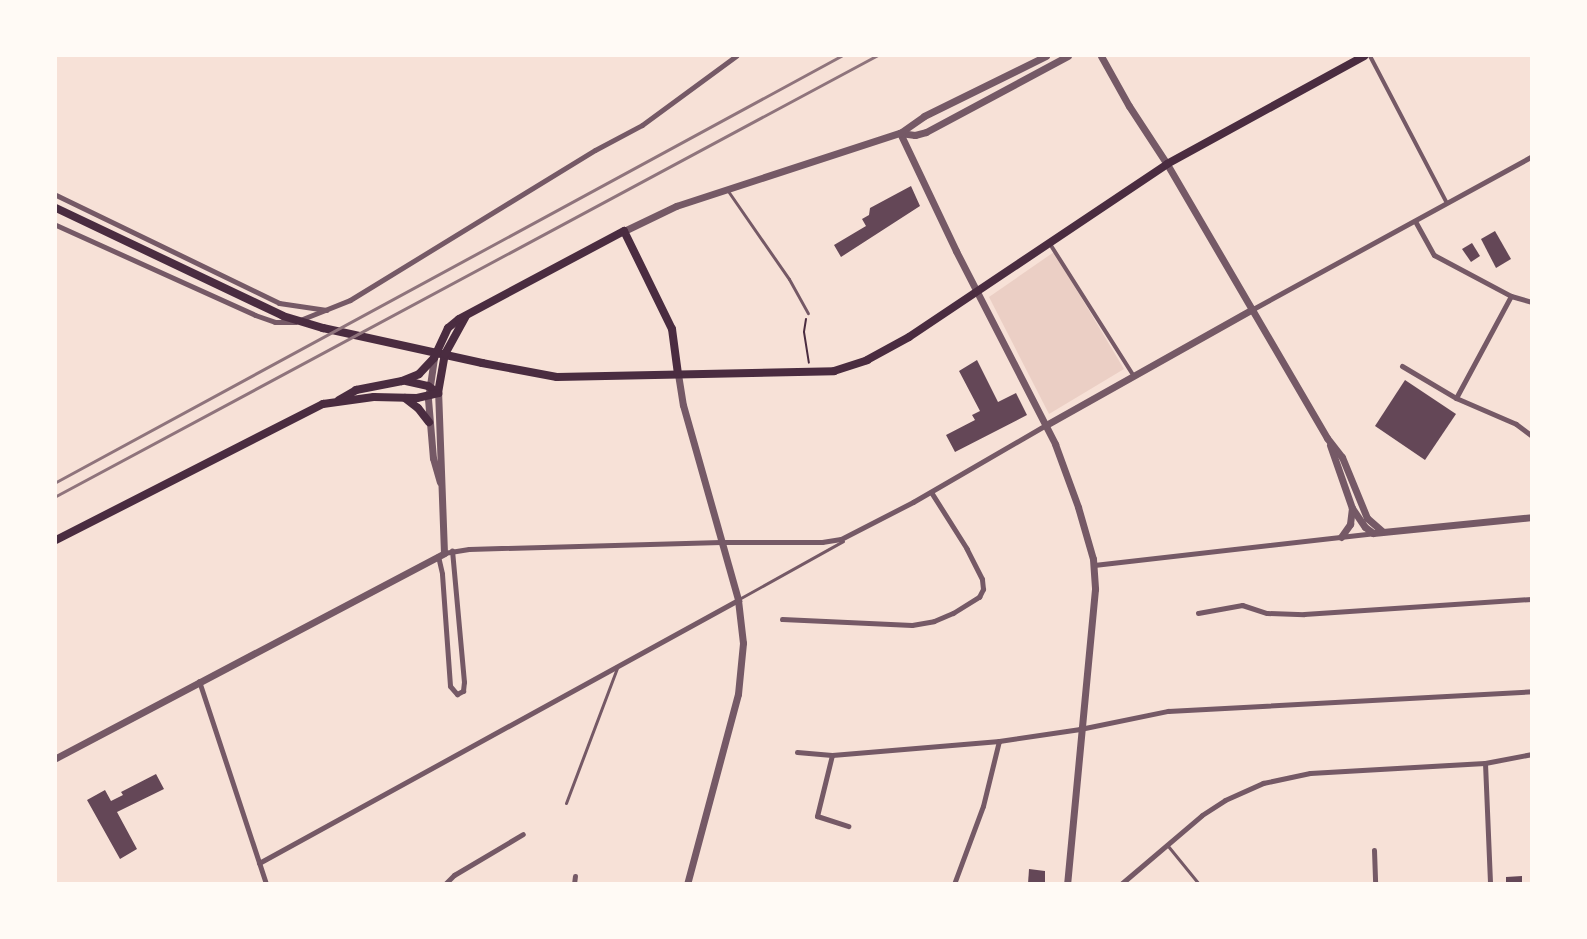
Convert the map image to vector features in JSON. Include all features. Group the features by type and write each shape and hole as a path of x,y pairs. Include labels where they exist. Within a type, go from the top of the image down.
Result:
{"main road":[{"path":"56,208 221,288 294,320 542,376 834,371 867,360 909,337 1167,164 1364,56"},
{"path":"56,540 303,412 339,400 356,390 402,381 418,374 434,358 448,328 466,316 624,231 672,329 678,374"},
{"path":"438,393 445,354 466,316"},
{"path":"402,381 428,386 438,393"},
{"path":"339,400 428,397 438,393"},
{"path":"404,397 418,408 429,422"}],"street":[{"path":"56,225 275,322 295,322 350,300 595,150 642,125 736,56"},
{"path":"624,231 676,206 900,133 924,116 1046,56"},
{"path":"900,133 915,135 926,132 1068,56"},
{"path":"1101,56 1348,470 1367,518 1382,531"},
{"path":"1370,56 1447,203"},
{"path":"900,133 945,231 1046,425 1072,487 1094,565 1095,590 1067,884"},
{"path":"56,758 445,553 721,542 822,542 850,537 1253,309 1532,156"},
{"path":"56,195 279,303 328,310"},
{"path":"1414,221 1434,255 1511,296 1532,302"},
{"path":"1050,244 1134,376"},
{"path":"1456,398 1511,296"},
{"path":"434,358 428,386 429,422 434,469 441,484"},
{"path":"1401,366 1456,398 1516,424 1532,436"},
{"path":"678,374 683,405 738,600 743,644 738,694 687,884"},
{"path":"438,393 445,553 464,682 463,691 457,694 450,686 442,574 445,553"},
{"path":"1327,438 1353,508 1365,527 1373,533"},
{"path":"782,619 912,625 934,621 953,613 979,597 983,589 982,579 967,549 931,492"},
{"path":"1341,537 1350,524 1353,508"},
{"path":"1094,565 1382,531 1532,517"},
{"path":"1198,613 1242,605 1267,613 1304,614 1532,599"},
{"path":"259,862 738,600"},
{"path":"199,681 266,884"},
{"path":"797,752 832,754 999,741 1080,729 1168,711 1532,691"},
{"path":"954,884 983,806 999,741"},
{"path":"832,754 817,816 848,826"},
{"path":"1121,884 1167,844 1225,800 1274,780 1337,771 1485,763 1532,754"},
{"path":"1485,763 1490,884"},
{"path":"445,884 454,875 523,834"},
{"path":"1374,850 1375,884"},
{"path":"574,884 576,876"}],"lane":[{"path":"727,189 789,279 808,313"},
{"path":"738,600 850,537"},
{"path":"566,803 618,666"},
{"path":"1167,844 1199,884"}],"path":[{"path":"808,313 804,332 809,373"}],"shaded area":[{"path":"1054,252 1124,369 1049,414 989,297"}],"building":[{"path":"911,186 920,206 841,257 834,245 866,226 862,219 869,215 870,208"},
{"path":"1495,231 1511,259 1496,268 1481,239"},
{"path":"1472,243 1480,256 1471,262 1462,249"},
{"path":"977,360 998,402 1016,393 1027,415 955,452 946,435 975,420 972,415 980,411 959,371"},
{"path":"1405,380 1456,414 1425,460 1375,426"},
{"path":"156,774 164,789 117,812 137,849 120,859 87,800 105,790 111,801 123,795 121,792"},
{"path":"1029,869 1045,871 1045,884 1028,884"},
{"path":"1522,876 1522,884 1506,884 1506,877"}],"railway":[{"path":"56,482 841,56"},
{"path":"56,496 876,56"}]}
